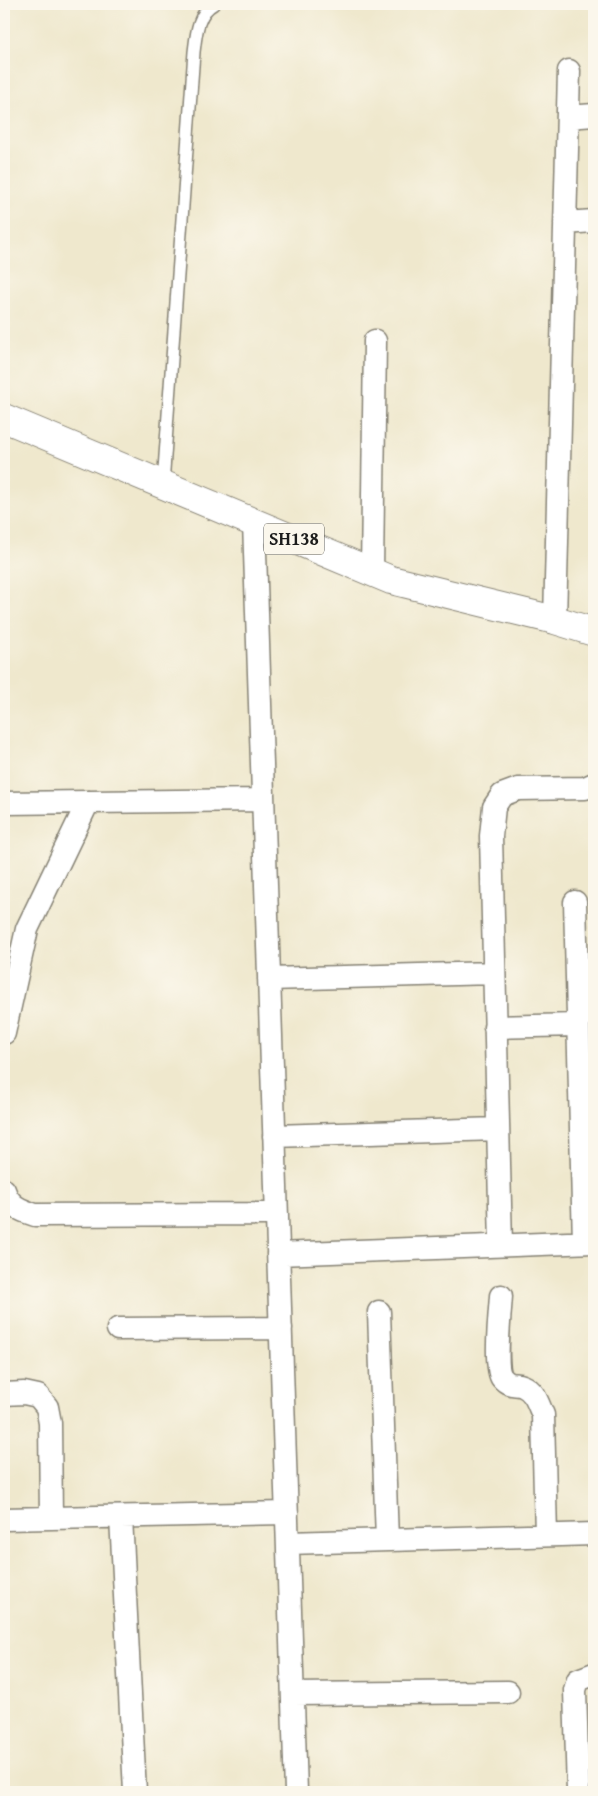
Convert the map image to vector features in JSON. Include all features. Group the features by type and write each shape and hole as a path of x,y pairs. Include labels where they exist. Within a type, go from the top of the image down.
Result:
{"main road":[{"name":"SH138","path":"4,418 392,580 555,620 594,632"}],"street":[{"path":"555,620 569,72"},
{"path":"568,117 594,115"},
{"path":"565,223 594,220"},
{"path":"372,572 375,341"},
{"path":"254,522 296,1792"},
{"path":"501,1245 491,836 494,808 502,795 518,788 585,788 594,784"},
{"path":"4,803 263,800"},
{"path":"4,1033 27,929 88,802"},
{"path":"278,1254 589,1242 574,902"},
{"path":"269,979 494,973"},
{"path":"495,1027 578,1024"},
{"path":"274,1136 498,1129"},
{"path":"4,1190 6,1198 17,1209 35,1215 277,1214"},
{"path":"501,1296 498,1364 500,1377 510,1385 523,1386 536,1396 542,1415 546,1535"},
{"path":"379,1312 387,1540"},
{"path":"118,1329 281,1328"},
{"path":"4,1394 24,1393 38,1396 47,1406 50,1423 51,1518"},
{"path":"4,1519 287,1513"},
{"path":"121,1517 135,1792"},
{"path":"288,1542 594,1534"},
{"path":"578,1792 586,1769 575,1690 578,1680 594,1674"},
{"path":"292,1694 508,1692"}],"lane":[{"path":"163,484 194,52 197,26 209,6 214,4"}]}
